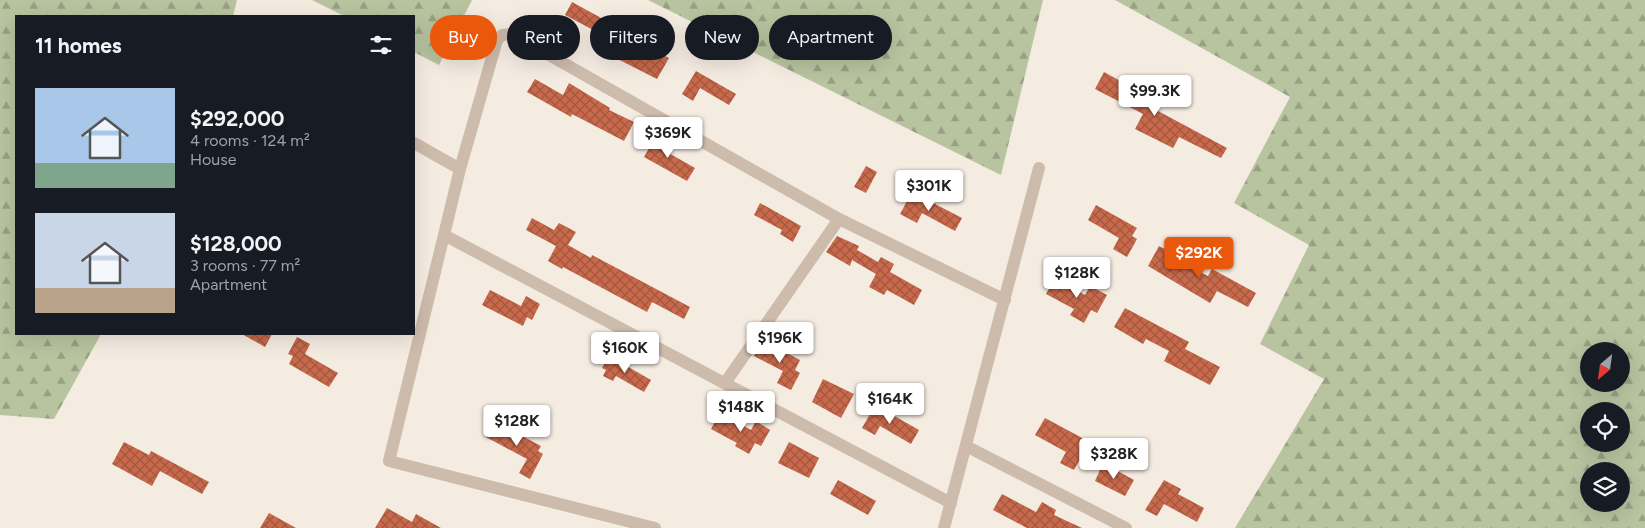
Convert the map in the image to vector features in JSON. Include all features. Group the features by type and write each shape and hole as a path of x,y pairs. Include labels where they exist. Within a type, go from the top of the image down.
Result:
{"street":[{"path":"655,528 389,462 460,169 498,40 502,35 512,34 839,219 1005,300"},
{"path":"415,144 460,169"},
{"path":"944,528 1039,168"},
{"path":"725,383 839,219"},
{"path":"444,235 951,502"},
{"path":"966,446 1126,528"}],"green space":[{"path":"0,0 237,0 233,15 15,15 15,335 100,335 54,419 0,415"},
{"path":"312,0 472,0 464,15 430,15 430,60 442,60 439,65 415,53 415,15 342,15"},
{"path":"648,0 1043,0 1001,175 769,60 892,60 892,15 769,15 769,60 759,55 759,15 685,15 685,18"},
{"path":"1115,0 1645,0 1645,528 1235,528 1324,379 1260,344 1309,245 1234,203 1290,97"}],"building":[{"path":"572,2 596,15 590,15 590,28 580,23 580,15 565,15"},
{"path":"620,60 668,60 657,79"},
{"path":"696,71 736,94 729,105 700,88 693,101 682,94"},
{"path":"1104,72 1155,100 1152,106 1159,109 1158,111 1227,148 1221,158 1179,137 1173,148 1135,129 1143,114 1095,89"},
{"path":"535,79 563,95 569,83 610,108 609,110 634,122 624,141 572,114 571,117 527,92"},
{"path":"657,134 670,141 665,151 695,168 687,181 644,157"},
{"path":"866,166 877,172 866,193 854,187"},
{"path":"912,192 962,218 955,231 922,213 917,223 900,214"},
{"path":"760,203 801,226 793,242 780,234 782,230 754,215"},
{"path":"1096,205 1137,228 1132,236 1137,239 1127,257 1113,249 1119,238 1088,220"},
{"path":"532,218 554,230 559,223 576,232 568,245 591,258 592,255 690,307 684,319 652,302 647,312 563,267 562,269 548,261 556,246 526,230"},
{"path":"837,236 859,246 857,250 878,262 881,257 894,264 890,272 922,290 914,305 887,290 884,295 869,287 876,274 852,260 850,266 826,252"},
{"path":"1159,246 1189,262 1187,266 1208,276 1212,269 1256,293 1248,307 1217,291 1210,303 1148,266"},
{"path":"1055,278 1085,295 1090,286 1107,295 1097,313 1091,310 1084,323 1070,315 1074,309 1046,294"},
{"path":"490,290 521,306 526,296 540,304 532,320 527,317 523,326 482,305"},
{"path":"1125,308 1189,342 1185,349 1220,367 1210,385 1164,361 1169,351 1146,339 1143,344 1114,327"},
{"path":"244,335 271,335 265,347"},
{"path":"297,337 310,344 305,354 338,373 329,387 289,364 293,356 288,354"},
{"path":"764,341 800,360 795,370 800,373 791,390 777,383 783,371 754,356"},
{"path":"609,356 651,380 644,392 616,376 613,381 603,376 606,370 602,368"},
{"path":"823,379 854,394 841,418 812,402"},
{"path":"875,405 919,430 911,444 880,426 875,435 862,428"},
{"path":"720,413 751,430 756,421 770,430 761,446 755,443 749,454 735,446 737,443 711,429"},
{"path":"1045,418 1086,440 1081,450 1084,452 1074,470 1060,463 1066,452 1035,435"},
{"path":"494,421 541,446 538,451 543,454 530,479 519,473 527,459 486,437"},
{"path":"124,442 149,455 151,451 209,482 202,494 160,471 152,486 112,464"},
{"path":"789,442 819,458 809,478 778,463"},
{"path":"1103,463 1134,480 1125,496 1095,481"},
{"path":"838,480 876,501 868,515 830,494"},
{"path":"1164,480 1181,489 1178,494 1204,508 1197,522 1164,504 1157,516 1145,510"},
{"path":"1002,494 1036,512 1042,502 1056,510 1054,515 1082,528 1027,528 993,510"},
{"path":"387,508 412,522 416,514 441,528 375,528"},
{"path":"269,513 296,528 260,528"}]}
